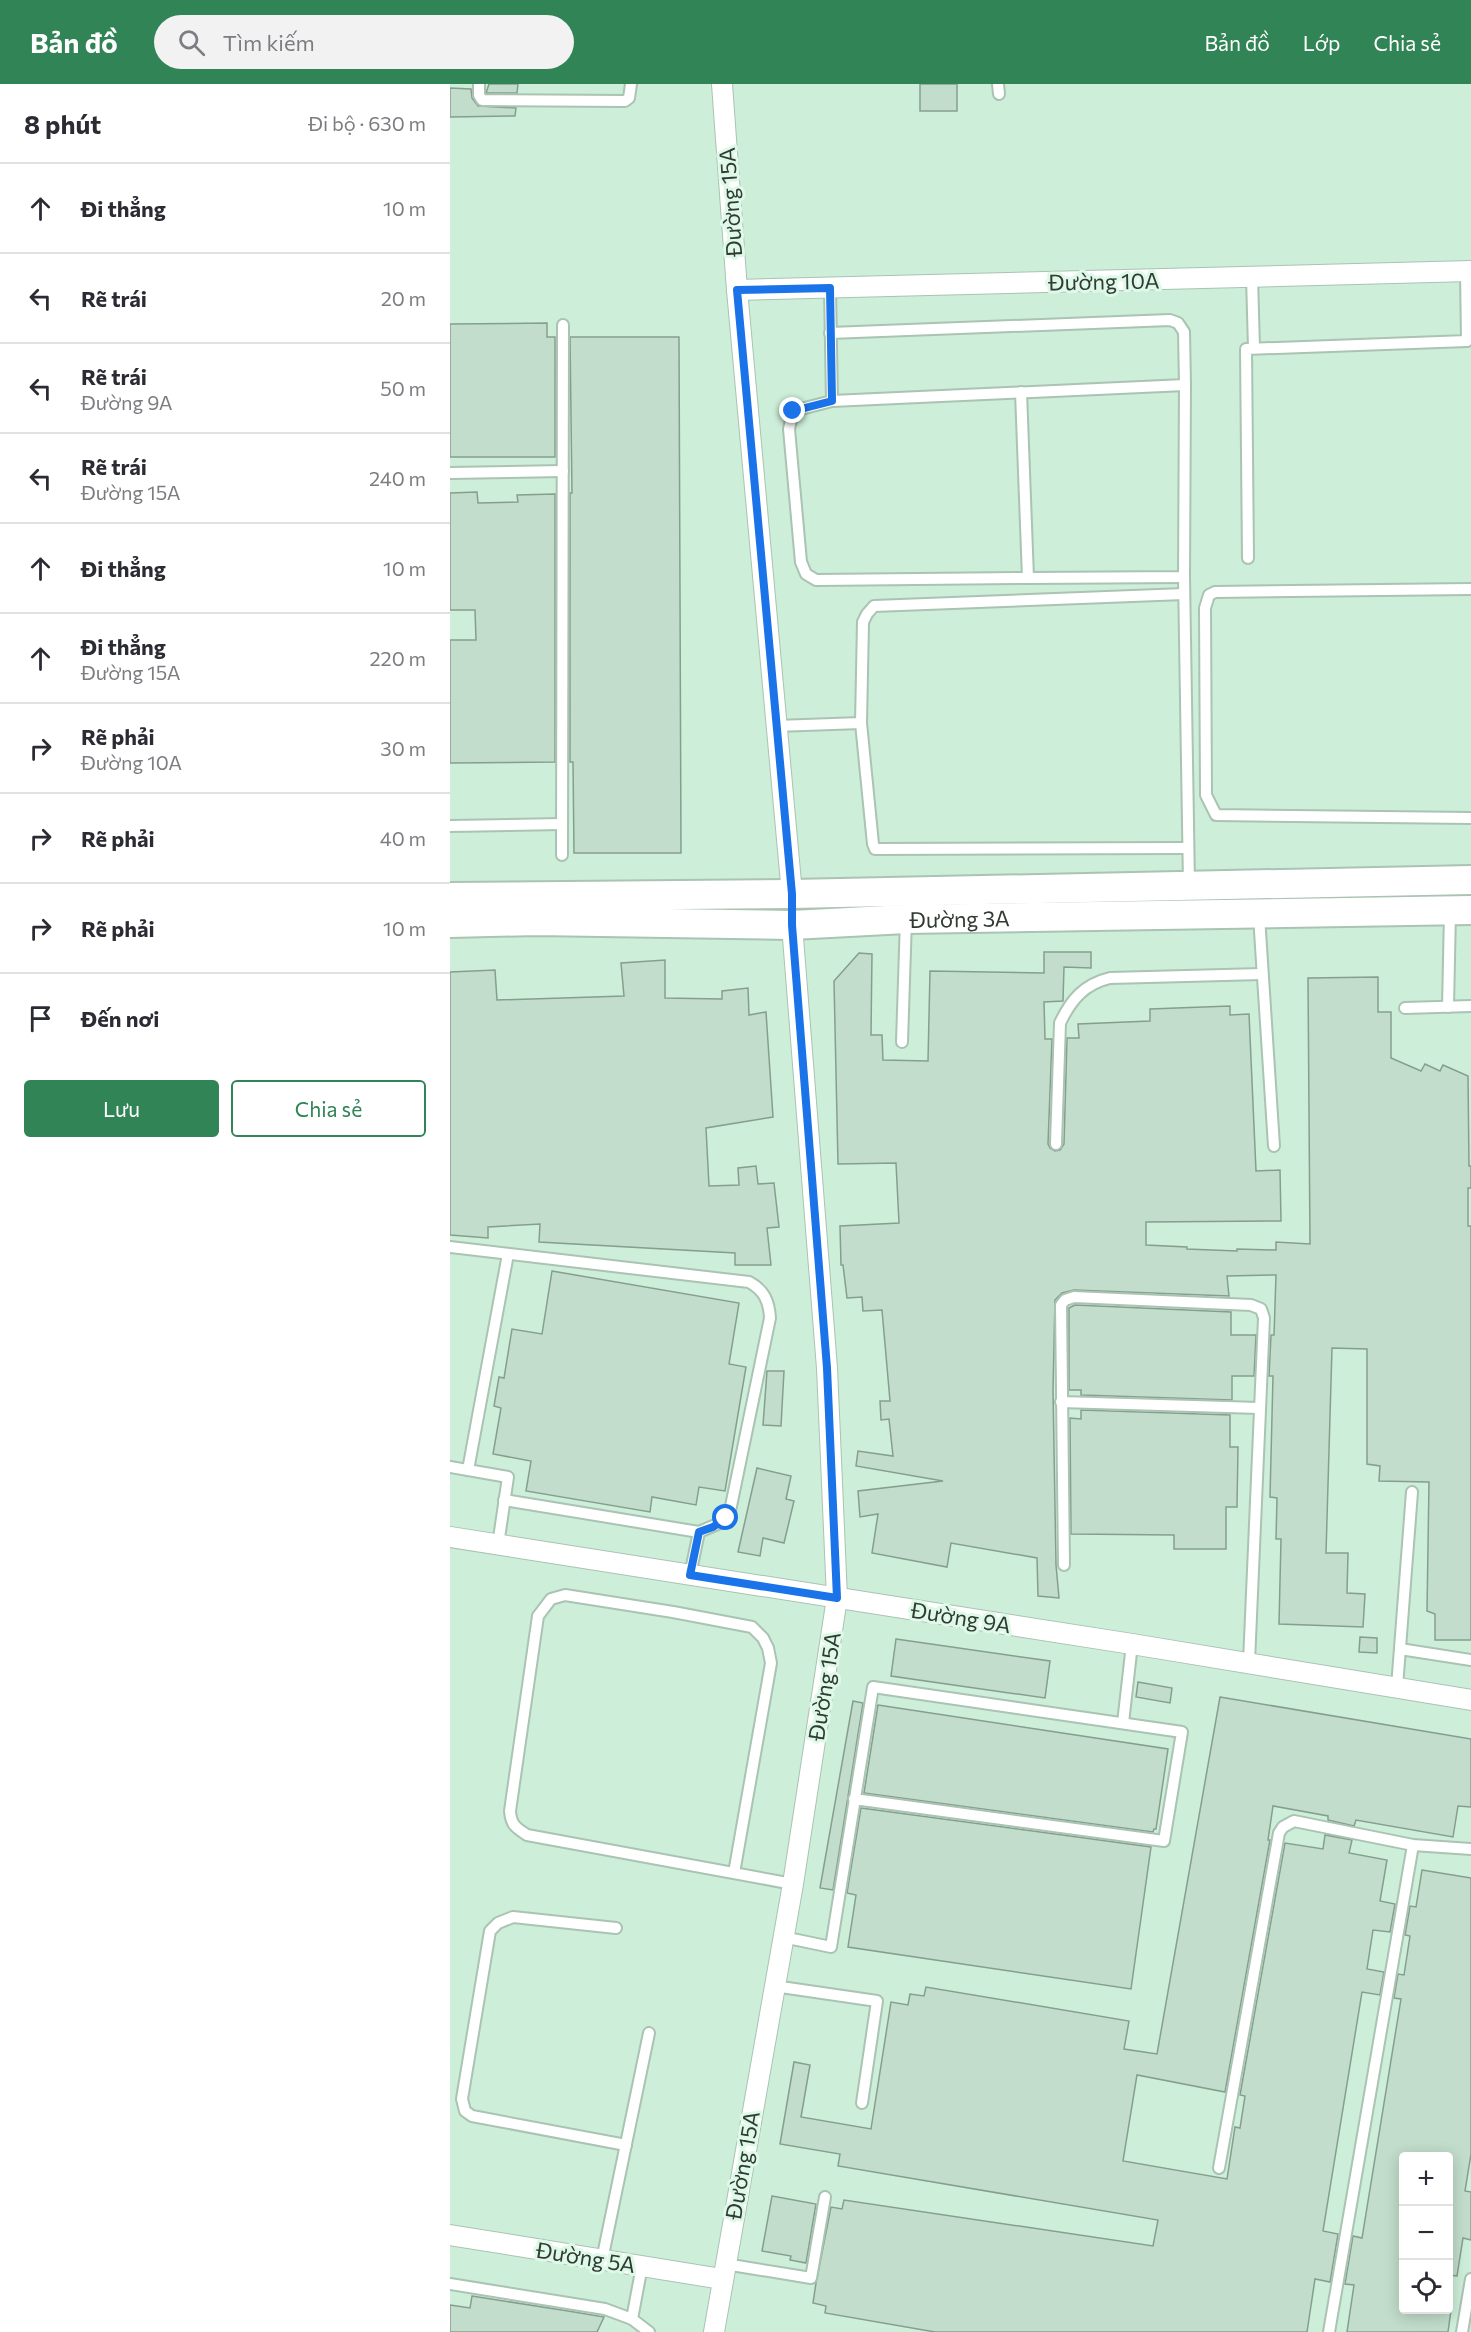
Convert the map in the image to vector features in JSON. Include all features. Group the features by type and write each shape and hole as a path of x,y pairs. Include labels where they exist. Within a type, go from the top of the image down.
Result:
{"street":[{"name":"Đường 15A","path":"722,84 737,290 792,894"},
{"name":"Đường 10A","path":"737,290 1468,271"},
{"name":"Đường 3A","path":"450,897 792,894 1471,880"},
{"path":"792,894 792,925"},
{"name":"Đường 3A","path":"450,923 536,921 792,925 906,919 1460,910"},
{"name":"Đường 15A","path":"714,2332 793,1884 837,1598 827,1368 792,925"},
{"name":"Đường 9A","path":"450,1537 1249,1662 1471,1700"},
{"name":"Đường 5A","path":"450,2235 642,2266 723,2272"}],"lane":[{"path":"479,84 479,95 482,100 625,101 631,93 631,84"},
{"path":"1248,558 1246,349 1467,341 1468,271"},
{"path":"1252,277 1254,348"},
{"path":"830,288 832,401"},
{"path":"830,333 1170,320 1178,323 1184,332 1184,594 1189,885"},
{"path":"562,855 563,325"},
{"path":"1184,577 816,580 807,574 801,562 789,429 793,411 832,401 1185,385"},
{"path":"1021,392 1028,578"},
{"path":"450,473 562,471"},
{"path":"1471,589 1215,592 1209,595 1205,608 1206,795 1216,815 1471,818"},
{"path":"1184,594 874,606 863,621 861,723 875,849 1188,848"},
{"path":"776,726 861,723"},
{"path":"450,826 562,824"},
{"path":"1448,1007 1460,910"},
{"path":"1258,912 1274,1146"},
{"path":"902,1042 906,919"},
{"path":"1056,1144 1060,1023 1065,1012 1085,988 1095,981 1110,978 1262,974"},
{"path":"1405,1008 1471,1006"},
{"path":"450,1247 749,1282 764,1294 770,1306 770,1318 730,1511 720,1523 699,1532 504,1500"},
{"path":"468,1470 508,1254"},
{"path":"1064,1565 1061,1305 1065,1300 1074,1297 1251,1305 1261,1309 1264,1318 1249,1662"},
{"path":"1061,1402 1259,1408"},
{"path":"450,1467 508,1477 498,1545"},
{"path":"1397,1687 1412,1492"},
{"path":"690,1575 699,1532"},
{"path":"734,1873 771,1663 764,1638 752,1627 724,1621 565,1595 551,1599 538,1616 510,1811 511,1821 515,1828 527,1835 793,1884"},
{"path":"1123,1723 1132,1644"},
{"path":"1400,1649 1471,1660"},
{"path":"783,1937 831,1947 854,1799 873,1687 1182,1732 1164,1841 854,1799"},
{"path":"1220,2168 1279,1833 1283,1827 1294,1821 1413,1845 1471,1849"},
{"path":"1329,2332 1413,1845"},
{"path":"616,1928 513,1917 498,1923 490,1931 462,2099 465,2111 472,2116 626,2145"},
{"path":"774,1986 876,2001 862,2103"},
{"path":"602,2260 650,2033"},
{"path":"723,2272 811,2278 825,2197"},
{"path":"632,2319 642,2266"},
{"path":"1462,2332 1471,2279"},
{"path":"450,2284 605,2309 632,2319 649,2332"}],"shaded area":[{"path":"450,84 1471,84 1471,2332 450,2332"}],"building":[{"path":"489,84 518,84 517,93 486,93"},
{"path":"920,84 957,84 957,111 920,111"},
{"path":"450,88 471,89 472,98 478,106 516,108 515,116 450,117"},
{"path":"547,323 547,337 555,337 555,457 450,457 450,324"},
{"path":"570,337 679,337 681,853 574,853 573,762 570,762 570,493 572,493"},
{"path":"477,492 478,503 518,502 517,495 555,494 555,762 450,763 450,640 476,640 475,610 450,610 450,493"},
{"path":"1044,952 1091,952 1091,968 1064,967 1063,1001 1044,1002 1045,1039 1052,1039 1048,1144 1055,1151 1060,1150 1064,1144 1067,1038 1079,1038 1078,1024 1150,1021 1150,1009 1230,1006 1230,1015 1249,1014 1256,1171 1280,1170 1281,1221 1146,1222 1146,1245 1237,1251 1237,1249 1276,1250 1276,1242 1310,1244 1308,978 1378,977 1378,1012 1391,1012 1391,1058 1421,1071 1425,1064 1440,1071 1443,1065 1468,1076 1469,1166 1471,1166 1471,1188 1468,1188 1468,1226 1471,1226 1471,1640 1435,1640 1435,1614 1427,1611 1429,1482 1379,1481 1380,1466 1367,1464 1367,1349 1332,1348 1326,1553 1348,1553 1347,1593 1365,1594 1363,1627 1279,1624 1281,1539 1276,1539 1277,1498 1270,1497 1273,1376 1269,1376 1271,1335 1274,1335 1276,1275 1227,1276 1229,1296 1074,1290 1062,1293 1055,1300 1053,1390 1056,1565 1059,1598 1038,1596 1037,1558 951,1543 947,1567 872,1553 878,1514 860,1517 858,1491 943,1481 856,1466 858,1451 893,1456 889,1419 881,1420 880,1401 890,1401 882,1310 863,1311 862,1297 847,1298 843,1265 841,1265 840,1226 899,1223 896,1163 838,1164 834,981 859,953 872,954 871,1035 882,1035 883,1060 928,1061 930,971 1044,973"},
{"path":"665,960 665,998 722,999 722,991 748,988 749,1015 766,1012 773,1117 706,1128 709,1186 739,1185 738,1168 756,1166 758,1184 774,1183 779,1227 767,1228 771,1265 735,1265 735,1253 539,1242 540,1224 488,1227 488,1238 450,1235 450,972 495,970 497,1000 624,996 621,963"},
{"path":"552,1271 739,1303 729,1364 746,1367 725,1491 699,1487 696,1505 652,1497 650,1512 526,1491 531,1461 493,1454 501,1408 494,1406 499,1377 504,1378 512,1329 542,1334"},
{"path":"1075,1305 1231,1312 1231,1335 1256,1335 1254,1376 1232,1376 1232,1400 1081,1395 1081,1390 1069,1390 1069,1308"},
{"path":"767,1371 784,1371 781,1426 763,1425"},
{"path":"1081,1410 1230,1415 1230,1447 1238,1447 1237,1507 1226,1507 1226,1549 1174,1549 1174,1535 1071,1534 1070,1418 1081,1419"},
{"path":"757,1468 791,1476 786,1499 794,1501 784,1543 763,1538 760,1556 738,1552"},
{"path":"1360,1637 1377,1638 1377,1653 1359,1652"},
{"path":"896,1639 1050,1661 1045,1698 891,1676"},
{"path":"1138,1682 1172,1688 1170,1703 1136,1697"},
{"path":"1220,1697 1471,1739 1471,1807 1458,1806 1453,1837 1356,1820 1354,1826 1328,1820 1328,1816 1273,1806 1268,1840 1270,1840 1225,2092 1137,2075 1123,2161 1227,2179 1235,2127 1240,2128 1245,2096 1240,2095 1285,1843 1323,1849 1325,1835 1352,1840 1349,1853 1387,1860 1380,1901 1395,1904 1390,1932 1373,1930 1367,1969 1384,1972 1380,1995 1362,1992 1323,2231 1338,2234 1330,2282 1315,2279 1307,2332 935,2332 825,2313 826,2306 813,2303 816,2283 831,2207 842,2209 844,2200 1153,2246 1158,2220 838,2166 840,2154 780,2144 794,2062 810,2065 801,2117 871,2129 891,2002 908,2005 910,1994 924,1996 926,1987 1129,2021 1124,2049 1157,2054"},
{"path":"853,1701 863,1703 833,1890 820,1888"},
{"path":"878,1705 1168,1749 1156,1829 1153,1832 864,1793"},
{"path":"861,1808 1151,1847 1131,1989 848,1947 856,1895 847,1893"},
{"path":"1422,1870 1471,1878 1471,2154 1465,2191 1471,2192 1471,2240 1463,2238 1457,2276 1453,2276 1453,2152 1399,2152 1399,2314 1450,2314 1448,2332 1347,2332 1354,2285 1345,2284 1353,2236 1362,2238 1401,1999 1394,1998 1398,1974 1404,1975 1410,1936 1405,1935 1410,1906 1416,1907"},
{"path":"772,2196 816,2204 806,2263 790,2260 791,2256 762,2251"},
{"path":"472,2296 604,2317 597,2332 450,2332 450,2305 470,2308"}],"route":[{"path":"726,1518 713,1527 699,1532 690,1575 837,1598 827,1368 792,925 792,894 737,290 830,288 832,401 793,411"}]}
